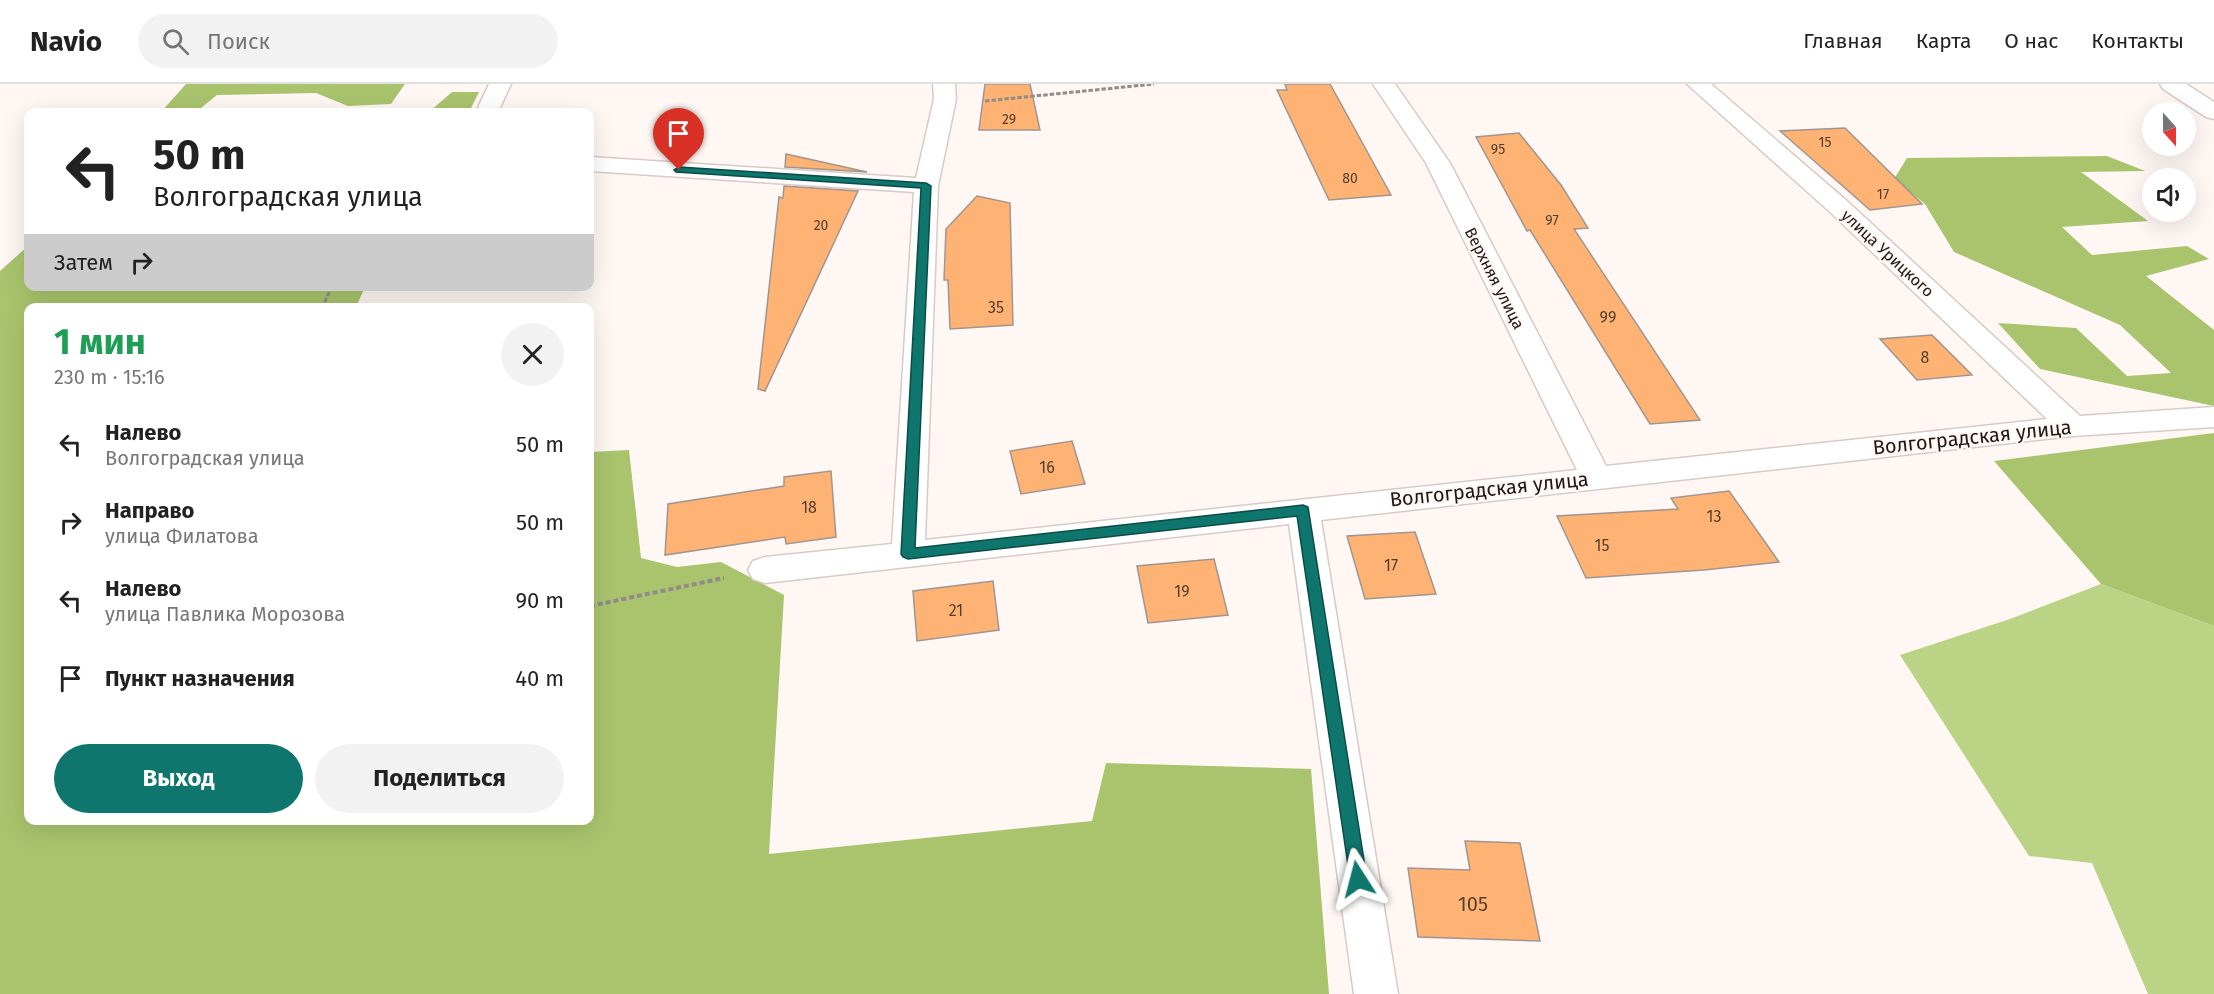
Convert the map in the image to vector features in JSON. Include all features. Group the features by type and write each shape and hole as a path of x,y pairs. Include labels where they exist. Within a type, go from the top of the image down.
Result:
{"street":[{"path":"489,108 500,84"},
{"name":"Верхняя улица","path":"1384,84 1438,164 1596,477"},
{"name":"улица Урицкого","path":"1698,84 1838,206 2073,426"},
{"path":"2171,84 2214,112"},
{"path":"908,554 926,186 945,92"},
{"path":"594,164 926,186"},
{"name":"Волгоградская улица","path":"765,570 2073,426 2214,417"},
{"path":"1303,510 1376,994"}],"path":[{"path":"945,92 990,101 1154,84"},
{"path":"594,605 765,570"}],"green space":[{"path":"186,84 405,84 391,104 348,106 316,93 217,95 201,108 165,108"},
{"path":"452,92 479,92 471,108 434,108"},
{"path":"2107,156 2142,170 2081,172 2142,217 2142,221 2062,227 2092,255 2187,246 2209,259 2146,276 2214,330 2214,406 2040,369 1998,323 2076,328 2127,376 2171,373 2120,325 1954,252 1925,204 1894,179 1907,158"},
{"path":"24,250 24,291 363,291 358,303 24,303 24,825 594,825 594,452 629,450 641,558 677,567 721,562 784,595 769,854 1092,821 1106,763 1311,769 1329,994 0,994 0,271"},
{"path":"2214,433 2214,626 2101,584 1994,461"},
{"path":"2101,584 2214,626 2214,994 2148,994 2092,863 2029,856 1900,655 2010,619"}],"building":[{"path":"985,84 1030,84 1040,130 979,130"},
{"path":"1285,84 1330,84 1391,195 1329,200 1277,90 1287,90"},
{"path":"1845,128 1922,204 1870,210 1780,131"},
{"path":"1519,133 1561,185 1588,228 1574,229 1700,420 1650,424 1530,230 1527,231 1476,137"},
{"path":"786,154 867,172 785,167"},
{"path":"784,186 858,191 765,391 758,389 779,197 783,198"},
{"path":"977,196 1010,203 1013,325 950,329 948,280 944,280 946,229"},
{"path":"1932,335 1972,375 1917,380 1880,339"},
{"path":"1072,441 1085,484 1021,494 1010,451"},
{"path":"831,471 836,537 786,544 785,537 665,555 668,504 784,486 784,477"},
{"path":"1729,491 1779,562 1586,578 1557,516 1678,509 1671,498"},
{"path":"1415,532 1436,594 1365,599 1347,536"},
{"path":"1214,559 1228,615 1148,623 1137,566"},
{"path":"993,581 999,630 917,641 913,591"},
{"path":"1465,841 1520,843 1540,941 1418,937 1408,868 1470,870"}],"route":[{"path":"679,170 926,186 908,554 1303,510 1358,879"}]}
